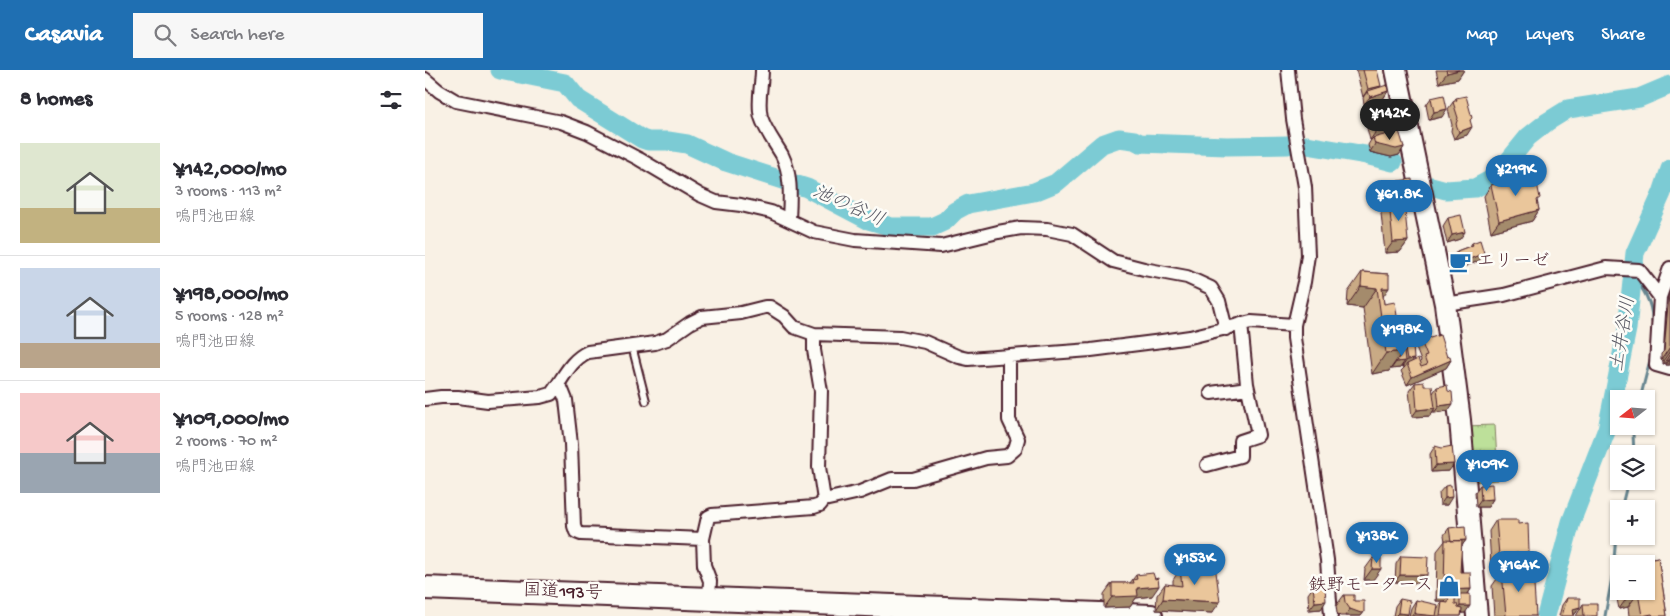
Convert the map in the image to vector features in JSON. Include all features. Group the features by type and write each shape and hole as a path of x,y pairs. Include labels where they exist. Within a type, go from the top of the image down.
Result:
{"highway":[{"name":"国道193号","path":"425,588 709,598 856,611 1151,616"}],"main road":[{"path":"1396,70 1445,304 1460,420 1477,616"}],"street":[{"path":"761,70 760,107 762,118 783,157 790,183 789,220"},
{"path":"1288,70 1293,118 1305,188 1308,256 1293,338 1327,560 1331,616"},
{"path":"425,79 439,91 456,101 473,106 561,122 587,132 639,159 700,195 716,202 741,204 771,212 814,232 847,238 941,246 1021,228 1047,229 1072,234 1113,261 1187,277 1211,288 1219,301 1226,329"},
{"path":"1445,304 1504,296 1606,268 1632,268 1639,270 1660,297"},
{"path":"1670,268 1660,297 1656,365 1670,369"},
{"path":"425,400 441,397 458,397 487,401 540,397 551,394 569,367 581,356 602,350 655,343 667,339 690,322 702,317 741,313 761,307 770,307 784,316 794,327 814,334 900,337 925,342 959,357 969,359 1091,350 1162,341 1190,337 1251,322 1294,325"},
{"path":"1207,465 1240,456 1239,441 1259,435 1248,388 1241,324"},
{"path":"814,334 814,350 821,391 819,467 824,500"},
{"path":"709,598 710,580 704,565 703,539 708,517 712,514 814,507 820,505 824,500 860,492 892,479 913,479 986,458 1007,456 1015,449 1017,439 1009,420 1009,357"},
{"path":"557,386 562,390 566,400 571,444 574,526 576,532 581,534 703,539"},
{"path":"1211,393 1248,388"}],"lane":[{"path":"632,346 646,401"}],"green space":[{"path":"1495,425 1498,480 1469,482 1464,426"}],"building":[{"path":"1363,70 1377,70 1381,86 1368,89"},
{"path":"1446,70 1459,70 1447,73"},
{"path":"1387,85 1388,91 1370,97 1368,91"},
{"path":"1444,95 1447,109 1434,112 1431,98"},
{"path":"1466,96 1472,118 1470,120 1472,127 1459,132 1456,124 1458,118 1453,102 1457,100 1456,98"},
{"path":"1389,103 1392,116 1384,118 1381,105"},
{"path":"1395,116 1398,128 1375,133 1372,120"},
{"path":"1399,131 1404,147 1396,149 1375,144 1373,138"},
{"path":"1535,174 1540,198 1537,200 1539,210 1499,221 1491,185"},
{"path":"1412,179 1413,191 1400,192 1398,181"},
{"path":"1404,201 1408,241 1393,242 1389,202"},
{"path":"1461,215 1465,232 1452,235 1448,218"},
{"path":"1480,240 1484,253 1460,263 1457,251"},
{"path":"1362,272 1389,274 1389,288 1382,288 1384,304 1395,302 1399,330 1397,331 1398,337 1401,337 1403,351 1386,353 1377,288 1361,286"},
{"path":"1428,335 1430,338 1440,335 1447,357 1450,356 1451,360 1412,377 1407,364 1418,359 1421,367 1427,365 1424,357 1427,356 1421,341 1423,337"},
{"path":"1414,336 1414,359 1407,360 1404,343 1409,337"},
{"path":"1402,344 1405,361 1396,362 1403,351"},
{"path":"1424,382 1424,386 1432,386 1435,408 1417,410 1415,383"},
{"path":"1447,385 1448,391 1452,392 1453,404 1439,406 1437,387"},
{"path":"1435,446 1442,448 1452,446 1454,464 1436,465"},
{"path":"1492,484 1493,499 1481,500 1480,485"},
{"path":"1451,485 1452,497 1445,498 1445,486"},
{"path":"1496,520 1518,520 1518,524 1528,523 1529,552 1499,555"},
{"path":"1465,526 1466,540 1451,541 1449,528"},
{"path":"1445,540 1462,541 1460,572 1470,572 1471,589 1444,590"},
{"path":"1401,556 1428,557 1427,575 1400,575"},
{"path":"1658,557 1667,616 1653,616 1652,614 1642,616 1639,600 1655,600 1655,558"},
{"path":"1373,558 1381,558 1381,569 1372,569"},
{"path":"1215,565 1220,602 1163,599 1165,584 1182,586 1180,569"},
{"path":"1533,569 1536,616 1506,616 1502,572"},
{"path":"1153,573 1155,579 1158,578 1159,586 1137,588 1138,596 1112,597 1112,583 1134,583 1133,580 1137,579 1136,575"},
{"path":"1325,586 1326,601 1315,602 1313,587"},
{"path":"1460,594 1470,594 1470,606 1460,606"},
{"path":"1344,595 1354,595 1354,601 1364,601 1364,612 1361,613 1350,609 1345,602"},
{"path":"1449,596 1455,597 1455,604 1457,604 1458,608 1462,609 1461,616 1440,616 1442,602 1448,603"},
{"path":"1567,598 1580,598 1580,607 1573,609 1574,616 1562,616"},
{"path":"1400,599 1410,601 1408,614 1398,613"},
{"path":"1416,600 1438,605 1436,616 1416,614 1414,612"},
{"path":"1583,604 1597,604 1597,616 1584,616"}],"waterway":[{"name":"池の谷川","path":"500,70 565,83 578,99 642,139 687,144 726,162 807,188 868,220 892,227 932,227 945,221 955,211 968,204 1034,192 1056,183 1102,144 1119,138 1134,140 1140,143 1227,146 1288,145"},
{"name":"池の谷川","path":"1431,186 1446,190 1475,188 1492,179 1528,137 1568,109 1639,98 1670,85"},
{"name":"池の谷川","path":"1307,145 1366,155 1393,162"},
{"name":"土井谷川","path":"1546,616 1571,522 1607,429 1627,329 1635,253 1662,193 1670,169"},
{"path":"1632,274 1649,302 1652,322"},
{"path":"1642,390 1651,356"},
{"path":"1633,435 1634,445"},
{"path":"1623,500 1626,490"},
{"path":"1605,616 1613,572 1615,545"}],"place":[{"name":"エリーゼ","path":"1460,262"},
{"name":"鉄野モータース","path":"1449,586"}]}
